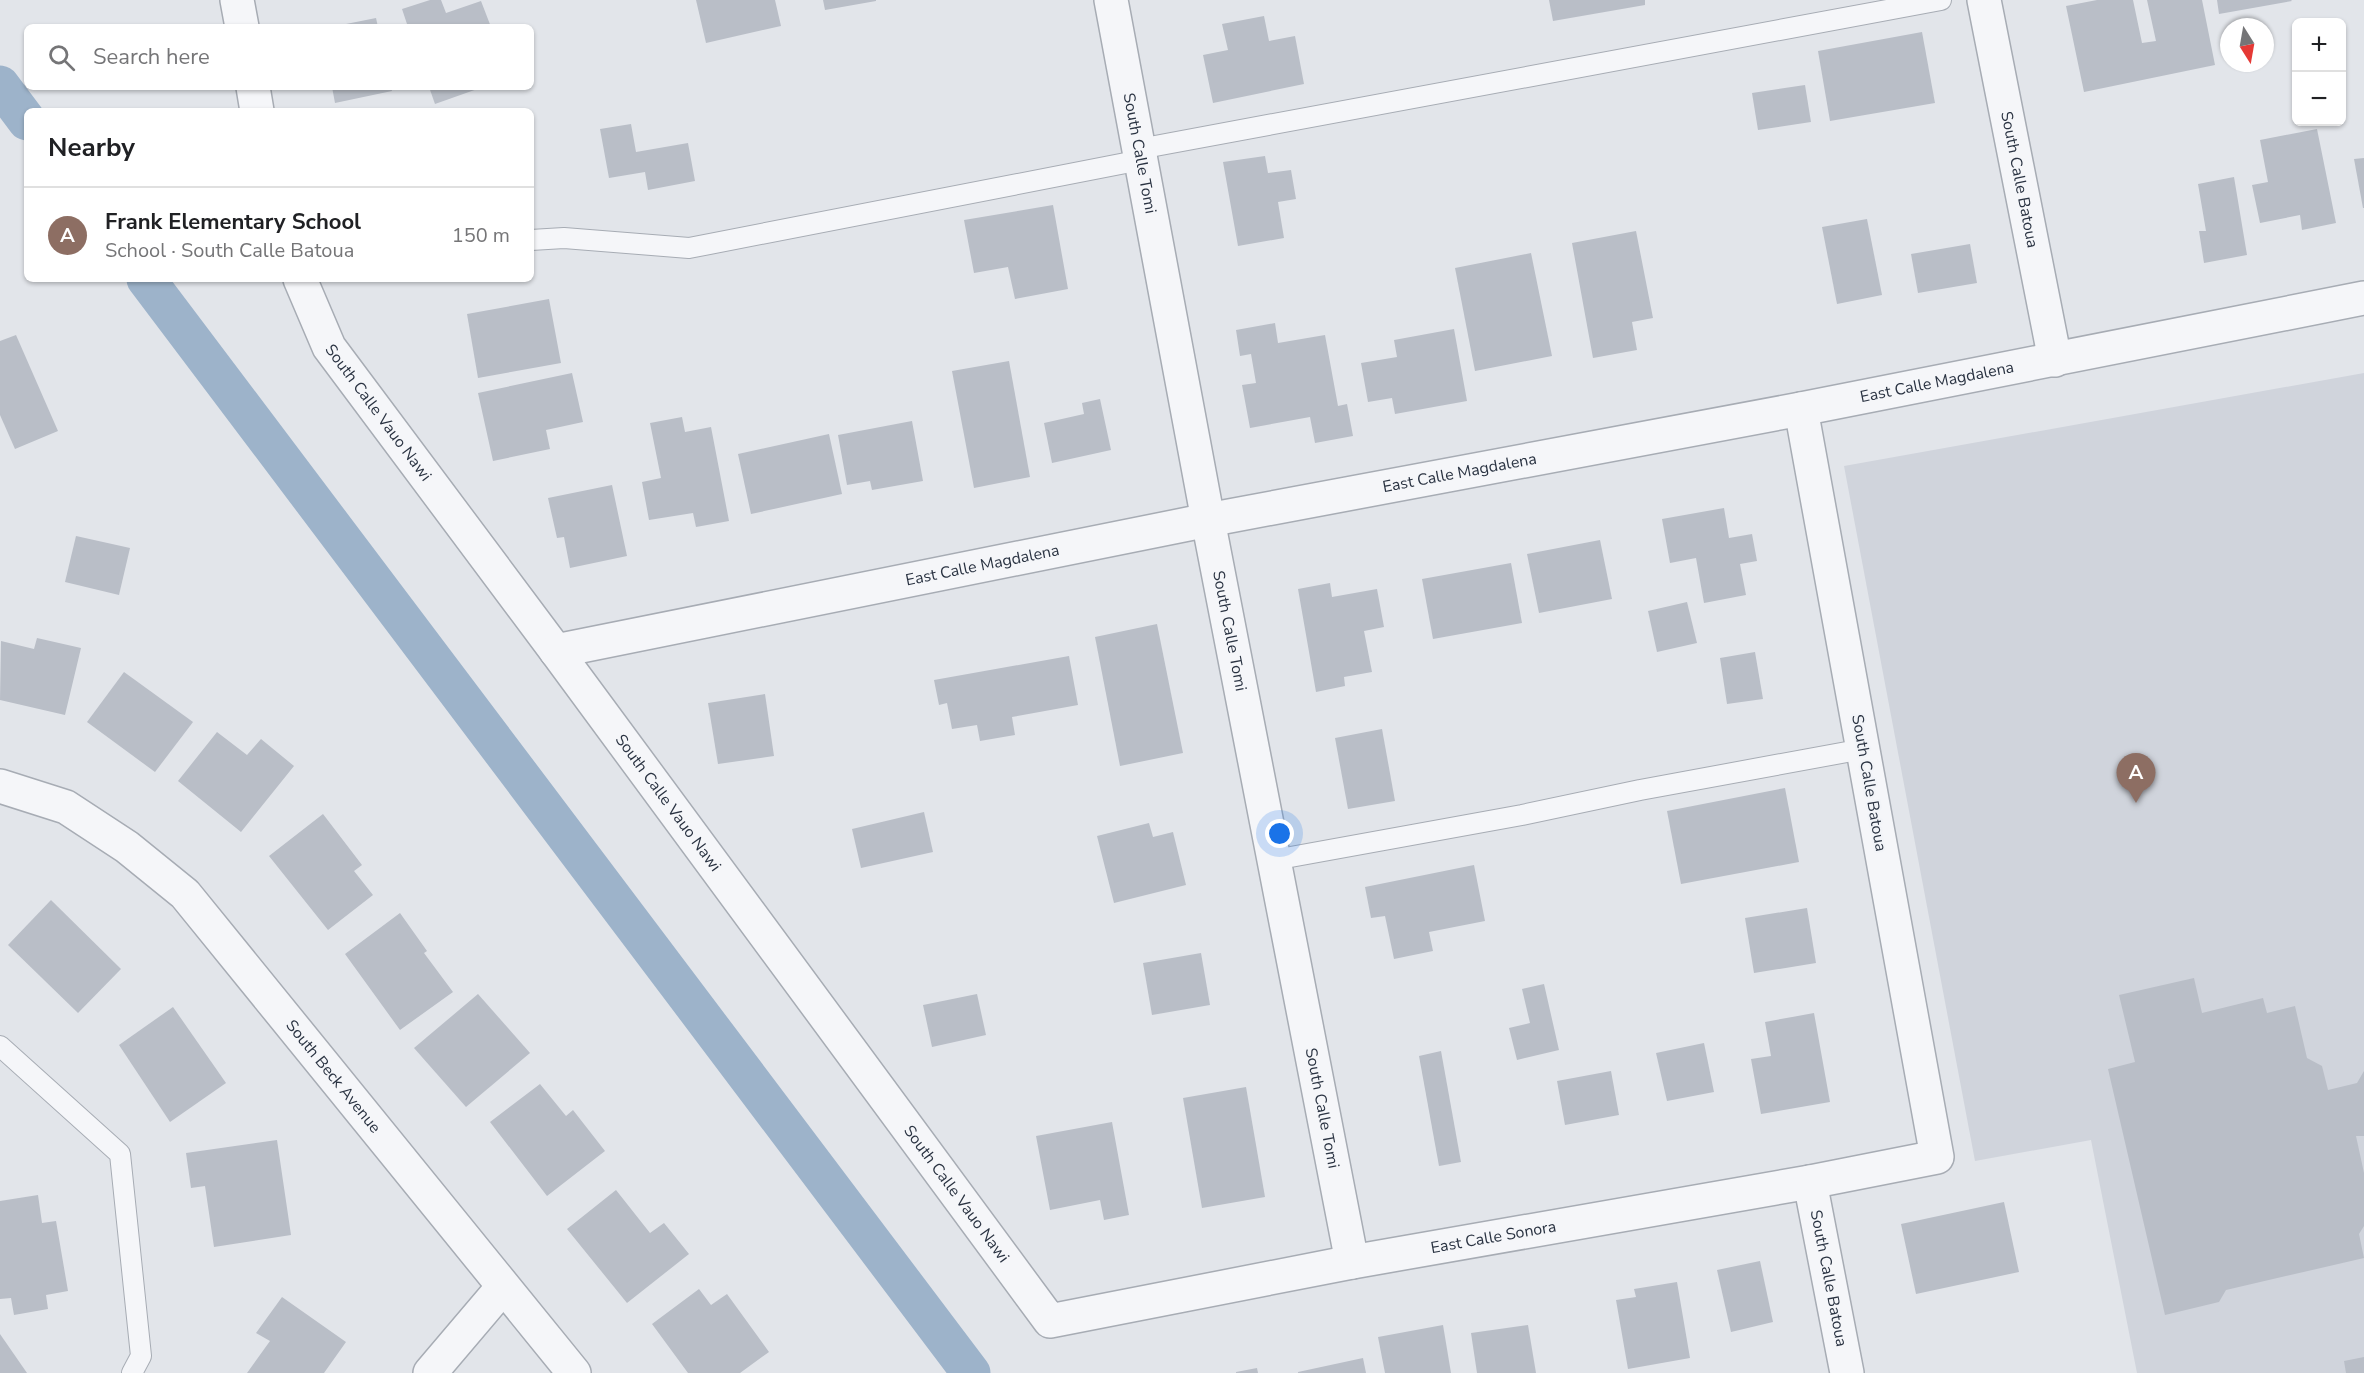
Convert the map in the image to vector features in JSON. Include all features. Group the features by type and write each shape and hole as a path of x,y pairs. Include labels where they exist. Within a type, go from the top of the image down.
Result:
{"street":[{"path":"237,0 241,24"},
{"name":"South Calle Tomi","path":"1111,0 1208,520 1352,1262"},
{"name":"South Calle Batoua","path":"1984,0 2055,360"},
{"path":"254,90 256,108"},
{"name":"South Calle Vauo Nawi","path":"301,282 329,347 1050,1320"},
{"name":"East Calle Magdalena","path":"556,651 1208,520 1801,409 2364,298"},
{"name":"South Calle Batoua","path":"1801,409 1937,1157"},
{"name":"South Beck Avenue","path":"0,786 66,807 127,847 185,894 574,1373"},
{"name":"East Calle Sonora","path":"1050,1320 1352,1262 1810,1182 1937,1157"},
{"name":"South Calle Batoua","path":"1810,1182 1847,1373"},
{"path":"430,1373 503,1287"}],"lane":[{"path":"534,240 564,238 689,248 1140,154 1941,0"},
{"path":"1274,860 1863,749"},
{"path":"0,1046 120,1154 141,1356 132,1373"}],"shaded area":[{"path":"2364,373 2364,1373 2137,1373 2091,1140 1975,1161 1844,466"}],"building":[{"path":"430,0 441,0 446,13 481,1 490,24 407,24 402,9"},
{"path":"696,0 775,0 781,26 706,43"},
{"path":"823,0 876,0 876,1 825,10"},
{"path":"1549,0 1645,0 1645,5 1553,21"},
{"path":"2097,0 2133,0 2142,43 2156,41 2147,0 2202,0 2215,65 2084,92 2066,6"},
{"path":"2217,0 2291,0 2292,1 2219,14"},
{"path":"1264,16 1269,41 1295,36 1304,84 1213,103 1203,55 1228,50 1222,24"},
{"path":"376,18 377,24 346,24"},
{"path":"1922,32 1935,103 1830,121 1818,51"},
{"path":"1805,85 1811,122 1758,130 1752,93"},
{"path":"333,90 392,91 335,103"},
{"path":"430,90 475,90 435,104"},
{"path":"631,124 636,152 688,143 695,181 648,190 645,172 609,178 600,129"},
{"path":"2317,129 2336,223 2302,230 2300,215 2260,223 2252,185 2268,182 2260,140"},
{"path":"1265,156 1268,173 1291,170 1296,199 1278,202 1284,238 1238,246 1223,162"},
{"path":"2364,158 2364,208 2363,208 2354,159"},
{"path":"2234,177 2247,255 2204,263 2199,231 2206,231 2198,184"},
{"path":"1053,205 1068,289 1015,299 1008,267 974,273 964,220"},
{"path":"1867,219 1882,295 1837,304 1822,227"},
{"path":"1636,231 1653,318 1632,322 1637,350 1593,358 1572,243"},
{"path":"1970,244 1977,283 1918,293 1911,254"},
{"path":"1531,253 1552,356 1475,371 1455,268"},
{"path":"549,299 561,363 478,378 467,314"},
{"path":"1275,323 1278,343 1325,335 1338,406 1347,404 1353,436 1315,443 1310,417 1250,428 1242,385 1256,383 1251,354 1240,356 1236,330"},
{"path":"1454,329 1467,401 1395,414 1392,398 1368,402 1361,363 1397,357 1394,340"},
{"path":"16,335 58,431 15,449 0,415 0,341"},
{"path":"1009,361 1030,477 974,488 952,371"},
{"path":"572,373 583,422 546,430 550,449 493,461 478,393"},
{"path":"1100,399 1111,450 1052,463 1044,423 1084,414 1082,403"},
{"path":"682,417 685,432 711,427 729,521 696,527 693,513 649,520 642,482 661,478 650,423"},
{"path":"912,421 923,481 872,490 870,481 847,485 838,435"},
{"path":"829,434 842,494 751,514 738,454"},
{"path":"612,485 627,556 570,568 564,537 557,538 548,498"},
{"path":"1724,508 1729,538 1752,534 1757,561 1740,564 1746,595 1704,603 1696,558 1670,563 1662,519"},
{"path":"76,536 130,548 119,595 65,582"},
{"path":"1600,540 1612,599 1539,613 1527,554"},
{"path":"1511,563 1522,623 1433,639 1422,579"},
{"path":"1330,583 1332,597 1377,589 1384,627 1364,631 1372,672 1344,677 1345,686 1316,692 1298,589"},
{"path":"1687,602 1697,643 1657,652 1648,611"},
{"path":"1157,624 1183,753 1120,766 1095,637"},
{"path":"37,638 81,648 65,715 0,700 1,641 34,649"},
{"path":"1755,652 1763,699 1727,704 1720,658"},
{"path":"1069,656 1078,705 1012,717 1015,735 980,741 977,725 952,729 947,703 939,705 934,680"},
{"path":"124,672 193,722 155,772 87,722"},
{"path":"765,694 774,756 718,764 708,703"},
{"path":"1382,729 1395,801 1348,809 1335,738"},
{"path":"217,732 247,755 261,739 294,766 241,832 178,781"},
{"path":"1785,788 1799,862 1681,884 1667,811"},
{"path":"924,812 933,852 861,868 852,829"},
{"path":"323,814 362,865 354,871 373,895 328,930 269,856"},
{"path":"1149,823 1153,837 1173,832 1186,885 1114,903 1097,836"},
{"path":"1474,865 1485,921 1429,932 1433,951 1394,959 1385,916 1371,918 1365,887"},
{"path":"51,900 121,969 78,1013 8,945"},
{"path":"1807,908 1816,963 1754,973 1745,918"},
{"path":"400,913 427,951 424,953 453,992 400,1030 345,954"},
{"path":"1201,953 1210,1005 1152,1015 1143,963"},
{"path":"2194,978 2202,1013 2263,998 2267,1013 2295,1006 2307,1058 2322,1066 2328,1090 2357,1083 2364,1071 2364,1136 2356,1136 2364,1173 2364,1226 2359,1234 2364,1258 2226,1290 2219,1302 2165,1315 2108,1069 2135,1062 2119,995"},
{"path":"1544,984 1559,1050 1517,1060 1509,1028 1530,1023 1522,989"},
{"path":"478,994 530,1053 466,1107 414,1048"},
{"path":"977,994 986,1035 932,1047 923,1005"},
{"path":"173,1007 226,1083 170,1122 119,1045"},
{"path":"1814,1013 1830,1102 1761,1114 1751,1059 1771,1056 1765,1022"},
{"path":"1704,1043 1714,1092 1667,1101 1656,1053"},
{"path":"1441,1051 1461,1162 1439,1166 1419,1056"},
{"path":"1611,1071 1619,1115 1565,1125 1557,1081"},
{"path":"540,1084 566,1116 573,1110 605,1151 547,1196 490,1122"},
{"path":"1246,1087 1265,1197 1202,1208 1183,1098"},
{"path":"1112,1122 1129,1215 1104,1220 1100,1200 1050,1210 1036,1136"},
{"path":"277,1140 291,1235 214,1247 205,1186 191,1188 186,1153"},
{"path":"616,1190 650,1233 664,1223 689,1254 627,1303 567,1229"},
{"path":"38,1195 42,1223 56,1221 68,1291 46,1295 48,1309 14,1315 11,1298 0,1299 0,1201"},
{"path":"2004,1202 2019,1272 1916,1294 1901,1224"},
{"path":"1760,1261 1773,1322 1731,1332 1717,1270"},
{"path":"1677,1282 1690,1358 1628,1369 1616,1300 1636,1297 1634,1289"},
{"path":"699,1289 711,1305 727,1294 769,1352 740,1373 688,1373 652,1324"},
{"path":"282,1297 346,1342 324,1373 247,1373 270,1341 256,1333"},
{"path":"1443,1325 1451,1373 1385,1373 1378,1337"},
{"path":"1528,1325 1536,1373 1477,1373 1471,1333"},
{"path":"0,1334 27,1373 0,1373"},
{"path":"2364,1357 2364,1373 2346,1373 2344,1361"},
{"path":"1363,1358 1366,1373 1298,1373 1298,1372"},
{"path":"1257,1368 1258,1373 1236,1373 1236,1372"}],"waterway":[{"path":"0,85 24,117"},
{"path":"148,282 971,1373"}],"place":[{"name":"Frank Elementary School","path":"2136,803"}]}
